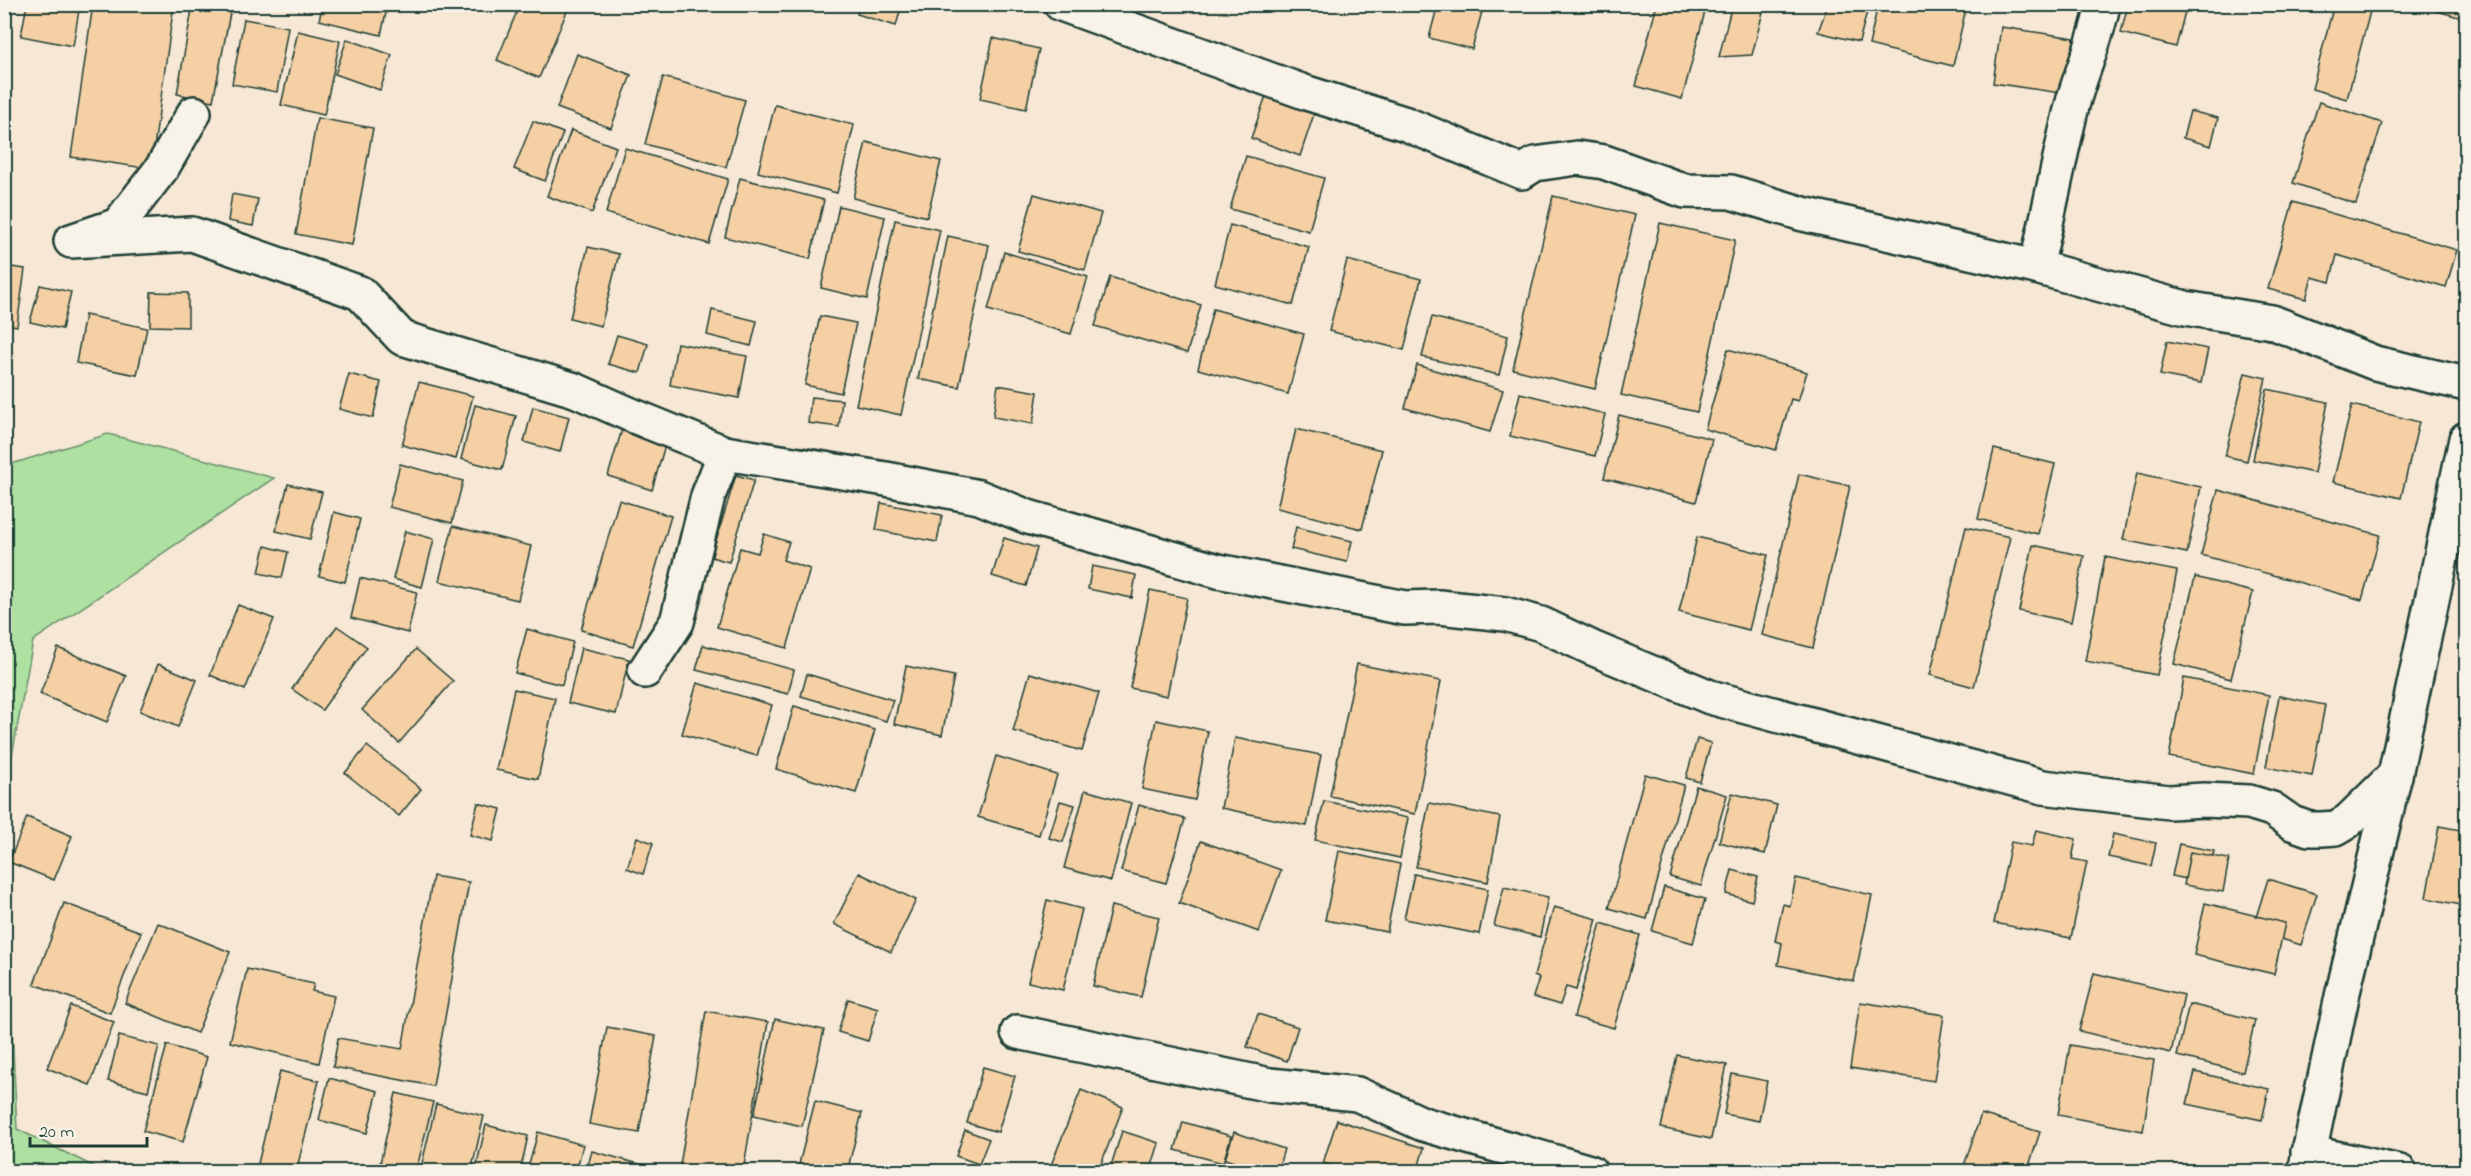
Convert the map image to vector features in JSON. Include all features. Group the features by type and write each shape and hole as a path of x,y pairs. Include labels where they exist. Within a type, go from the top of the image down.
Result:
{"street":[{"path":"1061,4 1307,93 1406,124 1521,172 1535,164 1577,158 1604,162 1685,191 1731,192 1803,214 2036,267 2186,308 2272,322 2375,363 2466,384"},
{"path":"2036,267 2055,192 2073,104 2099,26 2103,4"},
{"path":"194,113 162,168 118,225 71,241 192,234 360,293 402,338 575,390 725,453 886,479 979,497 1028,517 1218,571 1405,608 1439,606 1506,614 1541,624 1710,698 2043,787 2169,802 2204,800 2249,802 2272,809 2292,823 2309,829 2322,829 2336,828 2348,821 2395,776"},
{"path":"2400,1172 2306,1162 2343,992 2395,776 2466,440"},
{"path":"645,672 677,622 708,496 725,453"},
{"path":"1018,1032 1270,1085 1357,1094 1423,1124 1590,1172"}],"green space":[{"path":"108,434 274,478 33,641 5,794 5,466"},
{"path":"4,871 17,1129 103,1171 5,1171"}],"building":[{"path":"27,4 80,4 73,46 21,36"},
{"path":"93,4 174,4 151,169 71,157"},
{"path":"193,4 212,4 231,8 213,101 177,94"},
{"path":"323,4 388,4 381,35 319,20"},
{"path":"520,4 570,4 539,78 497,60"},
{"path":"860,4 902,4 896,26 857,14"},
{"path":"1438,4 1484,4 1472,49 1429,38"},
{"path":"1657,4 1707,4 1682,99 1636,86"},
{"path":"1732,4 1765,4 1752,55 1719,57"},
{"path":"1828,4 1869,4 1859,42 1818,32"},
{"path":"1878,4 1967,4 1953,66 1869,45"},
{"path":"2128,4 2187,4 2176,47 2121,33"},
{"path":"2334,4 2372,4 2347,99 2312,89"},
{"path":"2411,4 2466,4 2466,19"},
{"path":"244,19 288,27 277,92 232,84"},
{"path":"2001,27 2074,38 2067,94 1993,83"},
{"path":"298,31 340,41 324,115 281,105"},
{"path":"993,38 1039,49 1026,109 980,99"},
{"path":"347,39 392,55 380,90 335,74"},
{"path":"577,54 631,75 611,128 557,108"},
{"path":"663,77 745,100 726,167 645,144"},
{"path":"1268,90 1316,108 1300,156 1251,138"},
{"path":"2319,102 2382,123 2356,204 2293,183"},
{"path":"775,105 854,125 837,193 758,172"},
{"path":"2190,111 2218,118 2211,146 2183,138"},
{"path":"317,118 373,128 352,245 296,234"},
{"path":"533,121 563,133 545,181 514,169"},
{"path":"571,130 616,147 592,213 547,196"},
{"path":"866,142 941,161 927,217 853,198"},
{"path":"625,148 728,179 709,244 606,213"},
{"path":"1246,156 1324,178 1309,231 1230,209"},
{"path":"740,178 824,200 810,259 725,237"},
{"path":"232,194 258,199 253,226 228,221"},
{"path":"1034,194 1101,213 1085,270 1018,251"},
{"path":"1553,196 1635,215 1595,389 1513,369"},
{"path":"2293,202 2457,250 2446,287 2337,255 2330,282 2312,277 2306,299 2268,289"},
{"path":"839,206 885,217 867,299 821,288"},
{"path":"2466,219 2466,245 2461,245"},
{"path":"895,220 940,230 901,415 856,405"},
{"path":"1660,223 1735,240 1697,412 1621,395"},
{"path":"1230,225 1309,247 1293,305 1215,284"},
{"path":"948,236 989,245 959,387 918,379"},
{"path":"588,247 619,254 601,326 570,318"},
{"path":"1004,252 1088,277 1071,334 988,310"},
{"path":"1347,260 1421,279 1404,350 1329,331"},
{"path":"4,266 25,269 17,326 4,324"},
{"path":"1110,277 1201,305 1187,353 1095,326"},
{"path":"40,285 71,292 62,329 30,322"},
{"path":"151,292 188,293 188,327 150,326"},
{"path":"1213,309 1304,334 1288,394 1198,369"},
{"path":"712,310 757,321 751,346 707,335"},
{"path":"85,315 147,328 137,375 76,363"},
{"path":"820,316 856,323 841,393 805,385"},
{"path":"1432,317 1508,336 1499,375 1422,357"},
{"path":"617,335 648,344 640,373 608,364"},
{"path":"2167,341 2208,349 2201,383 2160,375"},
{"path":"677,343 747,356 739,398 670,385"},
{"path":"1728,349 1807,372 1798,401 1791,399 1776,450 1705,429"},
{"path":"1417,365 1503,390 1490,432 1405,408"},
{"path":"2245,373 2266,378 2247,461 2225,456"},
{"path":"349,374 381,382 373,418 339,409"},
{"path":"419,382 473,396 456,459 402,445"},
{"path":"998,385 1038,392 1033,424 993,417"},
{"path":"2267,389 2328,402 2314,473 2253,460"},
{"path":"1520,393 1605,414 1595,456 1510,436"},
{"path":"811,397 842,400 839,427 808,423"},
{"path":"475,405 516,416 502,470 461,459"},
{"path":"2352,405 2419,422 2401,498 2333,482"},
{"path":"533,407 569,417 560,452 524,442"},
{"path":"1619,415 1712,439 1696,502 1604,478"},
{"path":"623,426 667,438 652,490 608,476"},
{"path":"1296,429 1382,450 1362,529 1277,508"},
{"path":"1994,449 2055,464 2038,534 1978,519"},
{"path":"400,464 463,481 452,523 389,507"},
{"path":"2137,473 2201,487 2187,553 2123,540"},
{"path":"1799,474 1850,486 1813,648 1762,635"},
{"path":"736,475 754,480 729,562 711,557"},
{"path":"288,484 322,492 310,539 276,531"},
{"path":"2218,490 2380,535 2362,600 2201,555"},
{"path":"619,500 671,516 633,646 581,630"},
{"path":"881,503 942,515 937,542 876,530"},
{"path":"334,512 360,519 345,582 319,576"},
{"path":"453,526 531,546 518,600 439,581"},
{"path":"1296,527 1352,541 1347,562 1291,549"},
{"path":"1966,527 2010,537 1974,687 1930,675"},
{"path":"405,531 434,539 422,587 393,579"},
{"path":"764,534 789,542 783,560 810,569 787,648 717,627 740,548 758,553"},
{"path":"1697,537 1768,555 1749,630 1679,612"},
{"path":"1004,538 1037,548 1026,586 992,576"},
{"path":"2033,545 2084,556 2071,622 2019,611"},
{"path":"265,546 288,552 282,578 259,573"},
{"path":"2105,557 2177,571 2157,675 2085,661"},
{"path":"1092,566 1136,575 1132,598 1088,589"},
{"path":"2195,577 2253,592 2231,679 2174,664"},
{"path":"360,578 417,592 408,633 351,618"},
{"path":"1150,590 1187,598 1167,696 1130,688"},
{"path":"238,605 274,619 245,690 210,675"},
{"path":"337,626 367,647 322,710 292,689"},
{"path":"527,629 573,642 562,685 515,673"},
{"path":"703,645 794,670 788,694 696,670"},
{"path":"58,648 126,676 107,722 40,694"},
{"path":"581,648 629,659 616,714 568,703"},
{"path":"416,649 453,681 399,743 362,710"},
{"path":"158,664 197,680 178,727 140,711"},
{"path":"1357,664 1441,681 1415,814 1330,796"},
{"path":"906,666 954,676 942,735 894,724"},
{"path":"1030,673 1099,693 1082,751 1013,731"},
{"path":"807,674 893,700 886,721 801,696"},
{"path":"2184,678 2269,695 2254,774 2169,757"},
{"path":"697,683 772,705 757,756 682,734"},
{"path":"514,689 555,698 538,779 496,770"},
{"path":"2279,696 2325,705 2312,776 2266,767"},
{"path":"794,706 875,730 856,793 776,769"},
{"path":"1156,720 1208,731 1195,800 1142,789"},
{"path":"1235,738 1321,755 1307,826 1221,808"},
{"path":"1697,739 1711,743 1700,782 1686,778"},
{"path":"367,746 421,789 399,816 345,773"},
{"path":"996,756 1057,775 1039,835 978,817"},
{"path":"1645,774 1684,785 1647,919 1609,908"},
{"path":"1696,786 1727,795 1701,886 1670,877"},
{"path":"1085,790 1131,803 1111,881 1064,868"},
{"path":"1732,793 1777,805 1765,854 1719,842"},
{"path":"1060,801 1075,805 1063,842 1049,838"},
{"path":"1324,801 1408,818 1400,858 1315,840"},
{"path":"478,803 501,809 493,841 470,835"},
{"path":"1429,803 1500,817 1488,882 1416,867"},
{"path":"1139,805 1185,819 1166,883 1121,871"},
{"path":"27,817 72,836 54,880 9,862"},
{"path":"2439,826 2466,831 2466,906 2426,898"},
{"path":"2036,830 2076,839 2072,859 2087,862 2071,938 1994,923 2011,842 2032,846"},
{"path":"2113,834 2156,843 2151,866 2108,857"},
{"path":"637,837 653,843 643,874 627,868"},
{"path":"1201,841 1281,870 1259,932 1179,903"},
{"path":"2179,844 2214,851 2206,883 2172,876"},
{"path":"1339,851 1400,864 1387,932 1325,920"},
{"path":"2190,852 2229,859 2223,892 2184,885"},
{"path":"1732,870 1758,877 1752,901 1726,894"},
{"path":"859,873 916,900 891,952 834,924"},
{"path":"1414,874 1488,889 1479,934 1404,919"},
{"path":"433,876 469,882 433,1086 333,1067 338,1038 402,1049"},
{"path":"1796,878 1872,895 1854,981 1778,965 1782,943 1775,941 1783,904 1790,906"},
{"path":"2268,879 2317,894 2301,945 2252,930"},
{"path":"1504,887 1548,897 1540,937 1494,926"},
{"path":"1664,887 1705,899 1693,943 1652,931"},
{"path":"1047,900 1082,909 1063,990 1028,982"},
{"path":"64,903 141,932 110,1013 34,984"},
{"path":"2205,903 2285,923 2274,974 2194,955"},
{"path":"1111,906 1159,917 1141,997 1093,986"},
{"path":"1554,907 1597,919 1576,990 1566,987 1560,1005 1533,997 1539,978 1534,976"},
{"path":"158,923 230,952 197,1033 125,1003"},
{"path":"1601,923 1640,935 1614,1028 1574,1017"},
{"path":"247,969 314,984 312,991 334,996 319,1063 230,1042"},
{"path":"2094,973 2184,995 2171,1053 2079,1031"},
{"path":"848,999 878,1008 868,1041 838,1032"},
{"path":"1860,1002 1944,1015 1934,1081 1850,1068"},
{"path":"2189,1004 2255,1020 2243,1072 2177,1056"},
{"path":"71,1006 114,1022 90,1085 47,1068"},
{"path":"706,1011 768,1022 743,1172 715,1172 680,1165"},
{"path":"1258,1014 1298,1027 1287,1061 1247,1047"},
{"path":"775,1019 824,1030 802,1126 754,1115"},
{"path":"607,1027 656,1036 639,1133 589,1124"},
{"path":"119,1036 159,1046 148,1091 108,1081"},
{"path":"167,1045 207,1057 183,1142 143,1131"},
{"path":"2070,1045 2154,1060 2143,1131 2058,1115"},
{"path":"1677,1055 1727,1065 1711,1139 1661,1128"},
{"path":"983,1067 1015,1076 998,1132 967,1123"},
{"path":"280,1071 319,1081 296,1172 256,1172"},
{"path":"2195,1072 2269,1089 2262,1120 2187,1104"},
{"path":"1732,1074 1767,1081 1759,1121 1724,1114"},
{"path":"329,1078 378,1091 367,1133 319,1120"},
{"path":"1081,1090 1123,1107 1098,1172 1052,1172 1049,1170"},
{"path":"396,1093 433,1102 416,1172 378,1172"},
{"path":"815,1101 862,1113 847,1172 797,1172"},
{"path":"436,1104 484,1116 471,1172 420,1172"},
{"path":"1981,1114 2040,1132 2027,1172 1962,1172"},
{"path":"1337,1120 1424,1148 1417,1172 1350,1172 1323,1163"},
{"path":"1183,1122 1231,1136 1223,1163 1175,1150"},
{"path":"486,1125 528,1136 520,1172 475,1172"},
{"path":"965,1130 989,1139 979,1164 956,1156"},
{"path":"1122,1131 1159,1143 1150,1172 1109,1172"},
{"path":"538,1132 583,1145 576,1172 527,1172"},
{"path":"1234,1132 1284,1149 1277,1172 1263,1172 1225,1159"},
{"path":"592,1151 668,1172 586,1172"}]}
